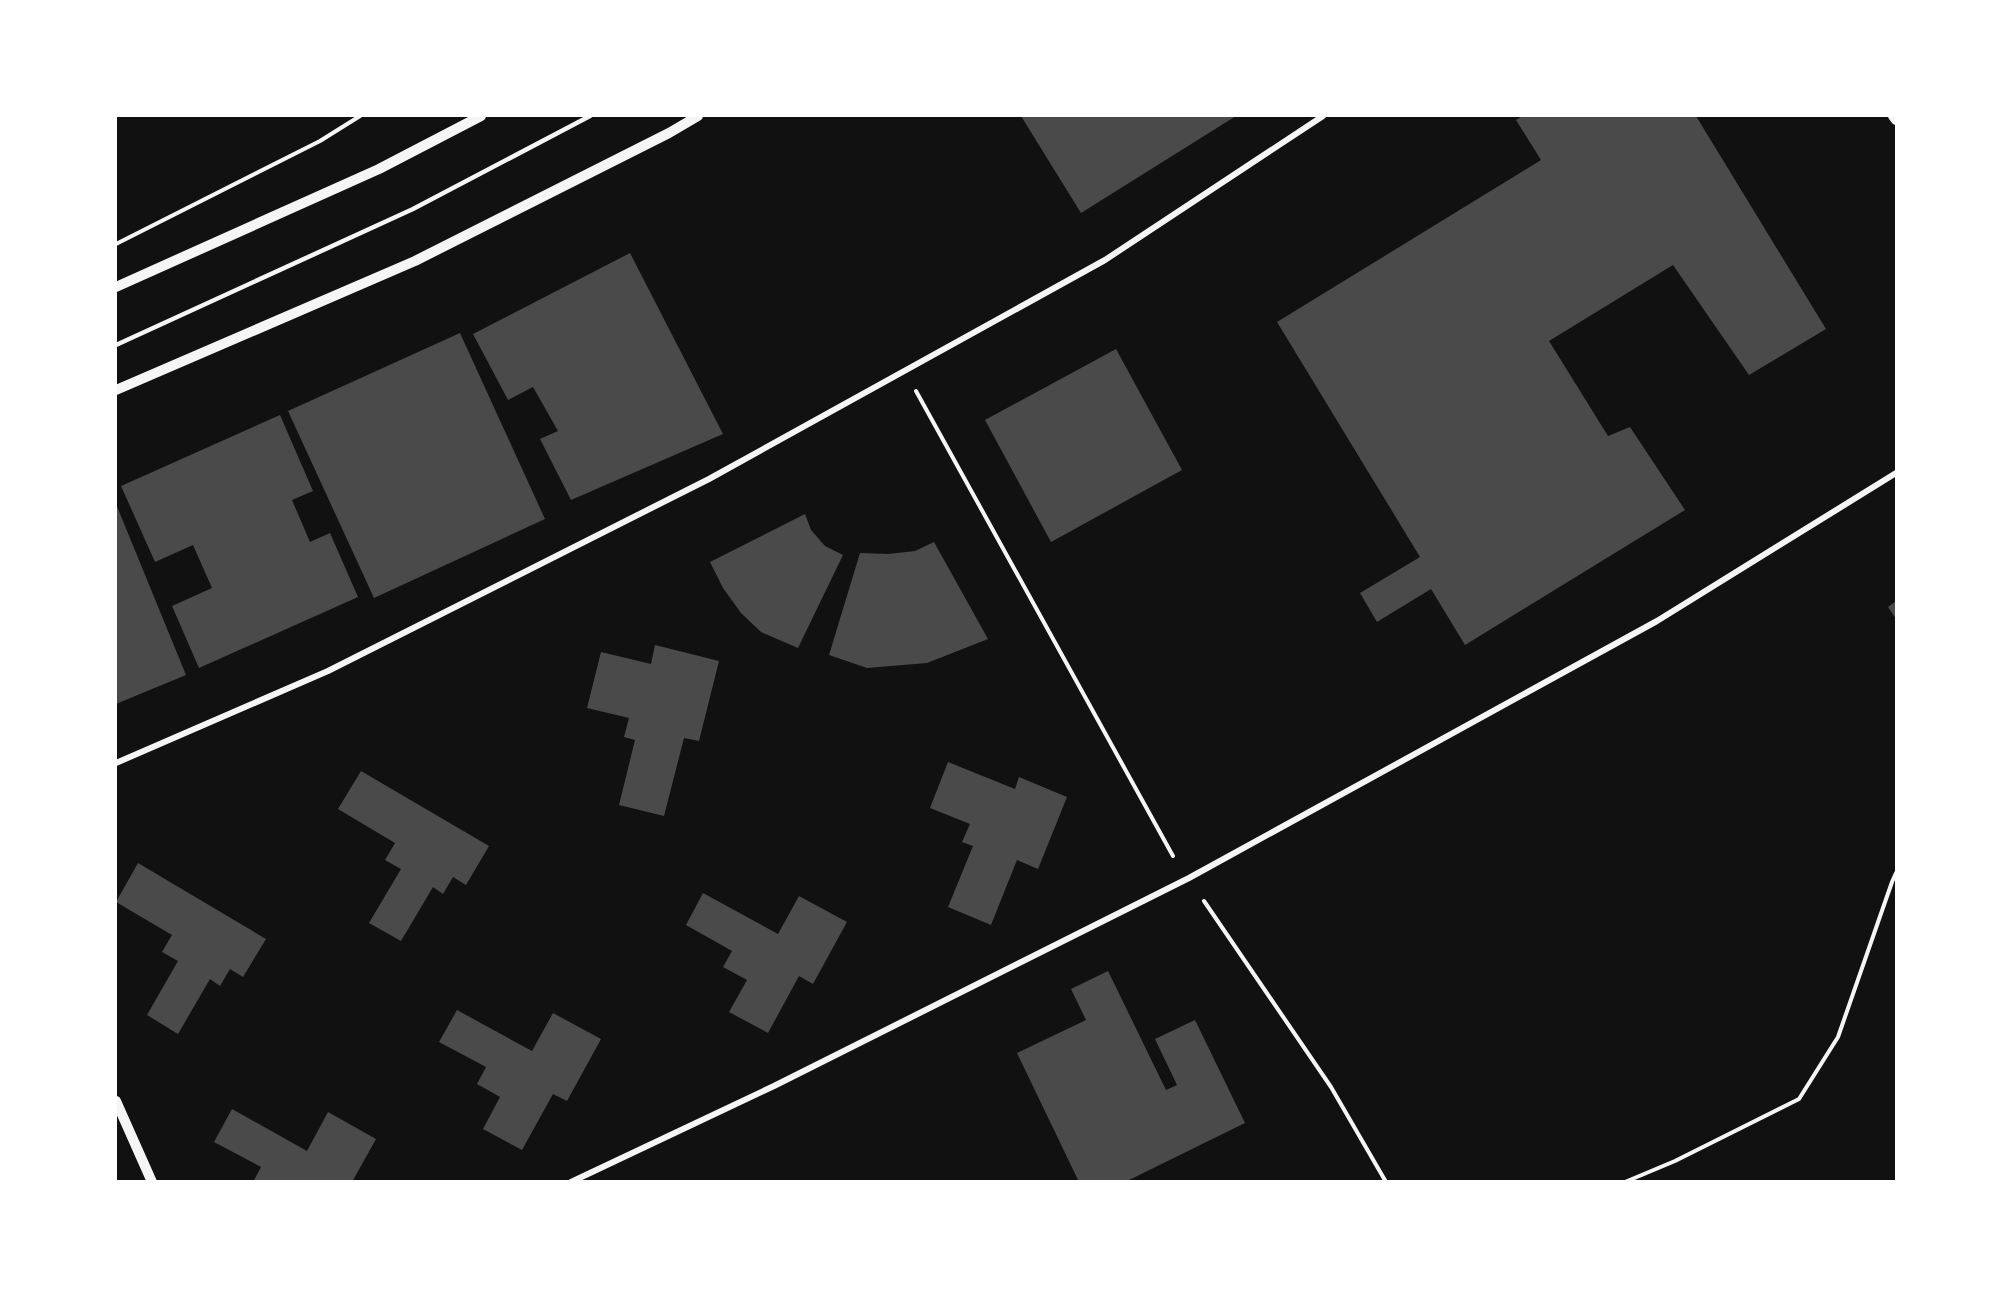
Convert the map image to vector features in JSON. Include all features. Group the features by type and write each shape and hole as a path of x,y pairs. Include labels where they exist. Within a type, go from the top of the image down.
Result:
{"street":[{"path":"116,287 379,169 481,116"},
{"path":"116,390 415,261 669,133 698,116"},
{"path":"116,763 328,671 709,479 1105,260 1323,116"},
{"path":"1893,116 1896,120"},
{"path":"571,1182 774,1086 1189,878 1657,621 1896,473"},
{"path":"116,1101 152,1182"}],"lane":[{"path":"116,345 413,208 590,116"}],"path":[{"path":"116,244 320,141 360,116"},
{"path":"916,391 1173,856"},
{"path":"1625,1182 1675,1161 1799,1099 1838,1037 1896,873"},
{"path":"1204,901 1331,1087 1386,1182"}],"building":[{"path":"1021,116 1236,116 1081,213"},
{"path":"1522,116 1696,116 1826,329 1749,375 1673,265 1549,341 1608,436 1630,427 1685,510 1465,645 1431,589 1377,622 1360,593 1420,557 1277,322 1541,160 1516,120"},
{"path":"630,253 723,434 571,500 540,439 558,431 533,387 508,400 473,334"},
{"path":"460,333 545,519 374,598 288,411"},
{"path":"1116,349 1182,470 1051,542 985,420"},
{"path":"280,415 313,491 292,500 310,542 330,533 358,597 199,668 172,606 212,588 193,545 155,562 121,486"},
{"path":"116,504 186,675 116,704"},
{"path":"805,514 811,530 825,546 843,555 798,648 761,632 741,613 723,588 710,562"},
{"path":"934,542 988,639 927,663 867,668 829,655 860,553 888,554 915,551"},
{"path":"1896,601 1896,619 1888,607"},
{"path":"655,645 719,661 699,741 684,738 664,816 619,805 635,740 624,737 629,718 587,708 601,652 651,664"},
{"path":"948,762 1015,789 1019,777 1067,797 1038,869 1017,860 991,925 948,907 973,846 962,842 970,824 930,808"},
{"path":"361,771 489,846 466,885 453,877 443,894 433,887 401,941 369,923 401,869 385,860 395,843 338,809"},
{"path":"138,863 266,939 243,977 230,969 220,986 210,979 178,1034 147,1015 178,961 162,952 172,935 116,902"},
{"path":"703,893 778,934 799,896 847,922 813,984 799,976 768,1033 729,1012 747,980 723,967 732,951 686,925"},
{"path":"1108,971 1166,1090 1177,1085 1155,1039 1195,1020 1245,1123 1125,1182 1079,1182 1017,1053 1086,1020 1071,989"},
{"path":"457,1010 532,1051 553,1013 601,1039 567,1101 553,1094 522,1150 483,1129 500,1097 477,1084 486,1067 439,1042"},
{"path":"232,1109 307,1151 328,1112 376,1139 352,1182 253,1182 261,1167 214,1142"}]}
